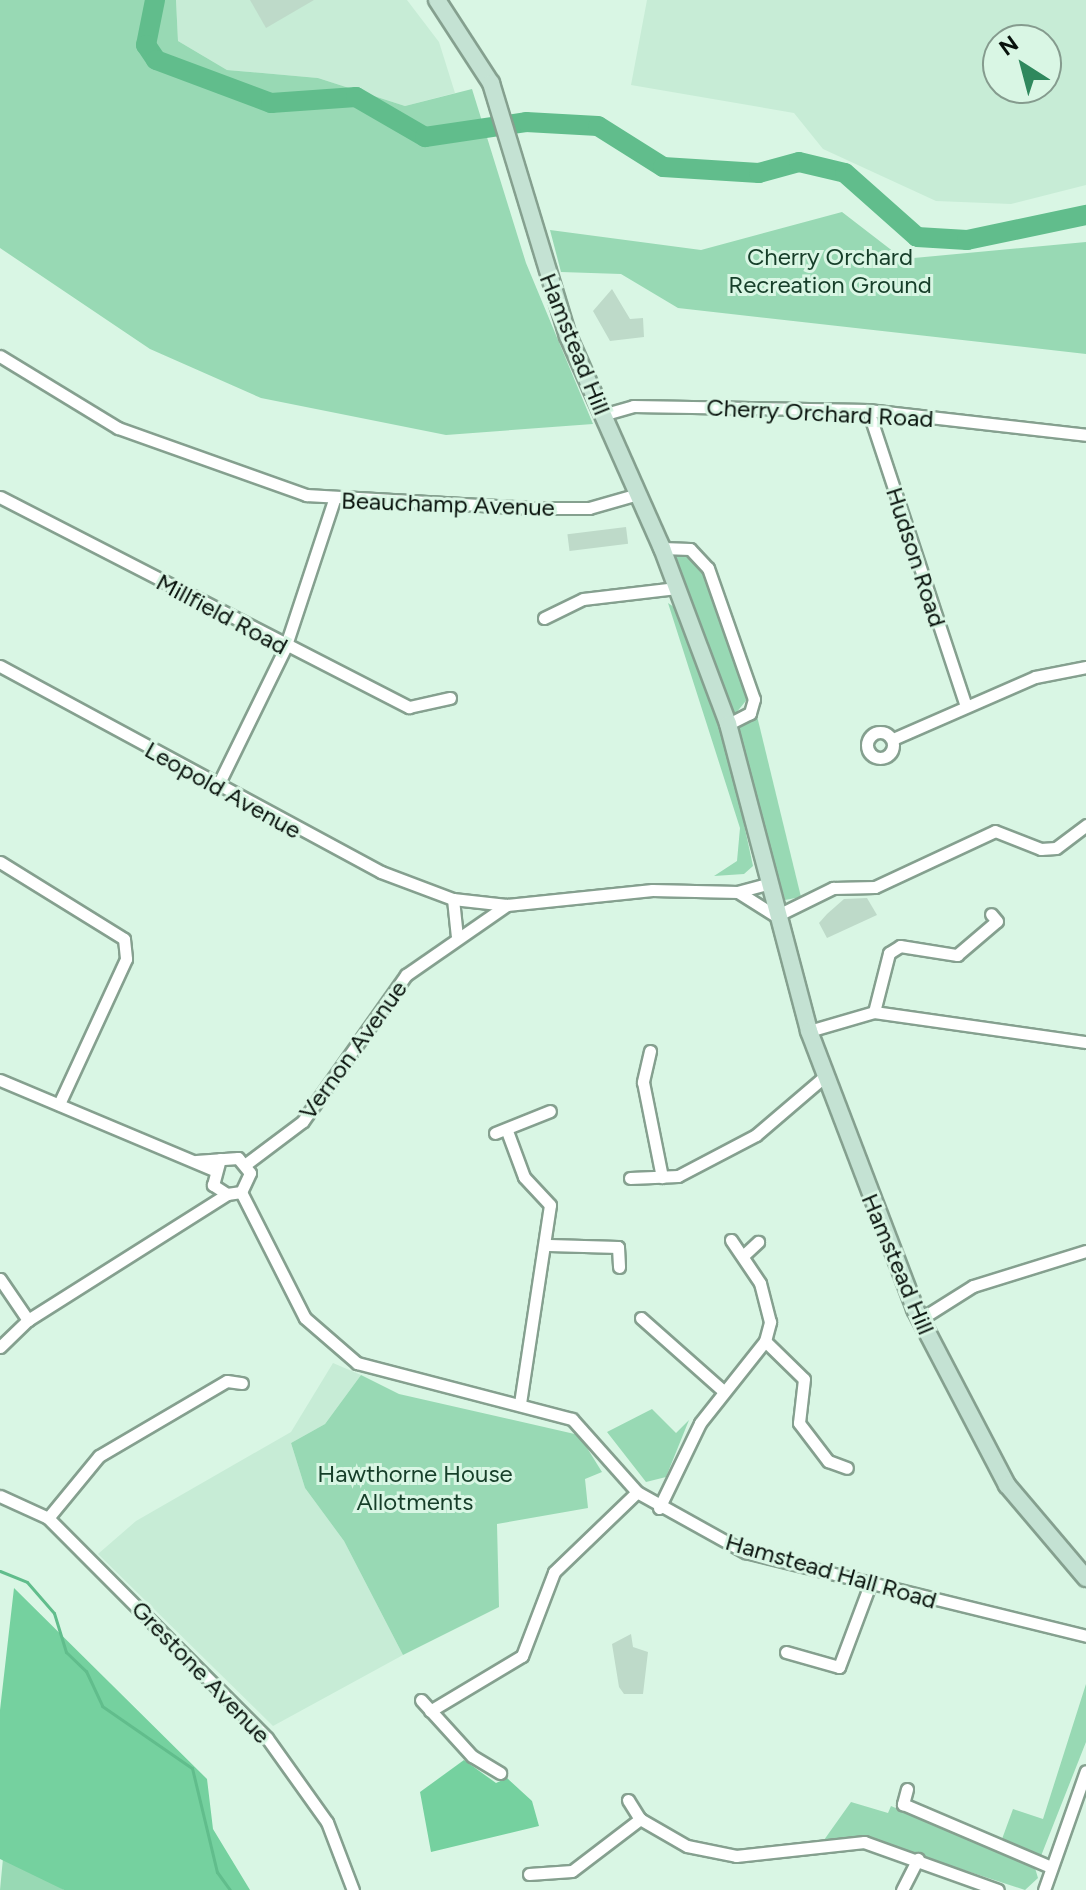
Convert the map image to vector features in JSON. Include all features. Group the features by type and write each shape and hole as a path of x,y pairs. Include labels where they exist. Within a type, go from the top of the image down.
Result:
{"main road":[{"name":"Hamstead Hill","path":"437,0 477,56 499,105 541,260 602,415 662,548 728,724 767,884 809,1031 919,1320 1007,1485 1086,1578"}],"street":[{"name":"Beauchamp Avenue","path":"0,356 146,441 253,481 334,500 589,508 638,494"},
{"name":"Cherry Orchard Road","path":"602,415 633,406 868,410 1086,435"},
{"name":"Hudson Road","path":"868,410 965,703"},
{"name":"Millfield Road","path":"0,497 285,648 409,707 450,698"},
{"path":"217,787 285,648 334,500"},
{"path":"662,548 690,549 708,568 754,699 750,713 728,724"},
{"path":"544,618 583,599 676,588"},
{"name":"Leopold Avenue","path":"0,666 321,844 453,899 507,905"},
{"path":"893,739 965,703 1086,667"},
{"path":"738,892 776,916 833,888 875,887 995,831 1041,849 1056,848 1086,825"},
{"path":"0,862 124,939 126,959 59,1104"},
{"name":"Vernon Avenue","path":"246,1164 287,1138 406,975 457,935 507,905 652,890 738,892 767,884"},
{"path":"453,899 457,935"},
{"path":"874,1012 889,953 900,946 957,955 997,921 991,914"},
{"path":"809,1031 874,1012 1086,1042"},
{"path":"650,1051 643,1082 662,1177"},
{"path":"630,1178 678,1176 756,1135 825,1076"},
{"path":"0,1080 191,1161 215,1169 246,1164 249,1180 241,1192 227,1194 201,1208 28,1320 0,1347"},
{"path":"520,1404 549,1245 550,1205 524,1177 501,1132 550,1111"},
{"path":"215,1169 227,1194"},
{"path":"201,1208 215,1169"},
{"name":"Hamstead Hall Road","path":"241,1192 305,1318 339,1352 357,1363 520,1404 586,1429 637,1492 659,1508 745,1552 869,1587 1086,1636"},
{"path":"659,1508 722,1390 765,1341 769,1303 745,1254 731,1240"},
{"path":"745,1254 758,1242"},
{"path":"549,1245 618,1247 619,1267"},
{"path":"919,1320 973,1286 1086,1251"},
{"path":"0,1279 28,1320"},
{"path":"642,1336 646,1322 722,1390"},
{"path":"765,1341 804,1379 799,1423 828,1461 847,1468"},
{"path":"48,1518 99,1456 227,1381 242,1383"},
{"path":"430,1711 522,1656 554,1572 637,1492"},
{"name":"Grestone Avenue","path":"0,1496 48,1518 267,1738 327,1822 353,1890"},
{"path":"786,1652 839,1667 869,1587"},
{"path":"421,1700 472,1756 500,1773"},
{"path":"1047,1889 1051,1867 1086,1771"},
{"path":"907,1789 903,1804 1051,1867"},
{"path":"628,1800 640,1819 687,1846 736,1856 864,1842 891,1849 998,1890"},
{"path":"529,1874 572,1871 640,1819"},
{"path":"902,1890 918,1859"}],"shaded area":[{"path":"176,0 407,0 439,42 455,93 405,106 318,78 227,70 178,41"},
{"path":"647,0 1086,0 1086,185 1011,204 936,201 823,149 794,113 631,85"},
{"path":"333,1363 361,1375 325,1424 291,1443 305,1488 344,1541 403,1655 273,1726 98,1554 136,1521 291,1432"}],"green space":[{"path":"0,0 176,0 178,41 227,70 318,78 405,106 472,89 526,263 593,424 446,435 261,398 150,349 0,248"},
{"name":"Cherry Orchard Recreation Ground","path":"842,212 903,259 1086,242 1086,354 678,308 621,274 561,272 550,230 701,250"},
{"path":"681,551 698,556 749,697 736,713 729,715 672,553"},
{"path":"668,603 677,609 726,740 753,866 744,874 714,876 737,861 740,828"},
{"path":"757,716 801,897 785,900 737,728"},
{"name":"Hawthorne House Allotments","path":"361,1375 399,1394 579,1435 602,1472 585,1479 588,1508 497,1524 499,1607 403,1655 344,1541 305,1488 291,1443 325,1424"},
{"path":"652,1409 676,1433 689,1420 666,1477 646,1482 607,1432"},
{"path":"14,1588 207,1779 213,1829 250,1890 64,1890 0,1859 0,1710"},
{"path":"1086,1684 1086,1742 1041,1856 1002,1839 1013,1809 1043,1819"},
{"path":"464,1760 496,1783 507,1778 532,1801 539,1826 431,1852 420,1792"},
{"path":"851,1802 888,1813 891,1806 1035,1868 1038,1878 1025,1890 860,1836 824,1840"},
{"path":"3,1858 60,1887 64,1890 0,1890"}],"building":[{"path":"250,0 314,0 266,28"},
{"path":"612,289 630,319 643,318 644,337 610,341 593,311"},
{"path":"626,527 628,544 570,551 567,534"},
{"path":"867,898 877,915 827,938 819,923 827,914 844,899"},
{"path":"631,1634 633,1647 648,1652 643,1694 624,1694 619,1687 612,1644"}],"waterway":[{"path":"155,0 146,45 156,60 271,103 356,97 425,137 526,122 598,126 663,167 759,173 799,162 845,173 917,237 967,240 1086,215"},
{"path":"0,1571 27,1582 54,1613 66,1652 86,1671 102,1706 192,1768 217,1872 230,1890"}]}
